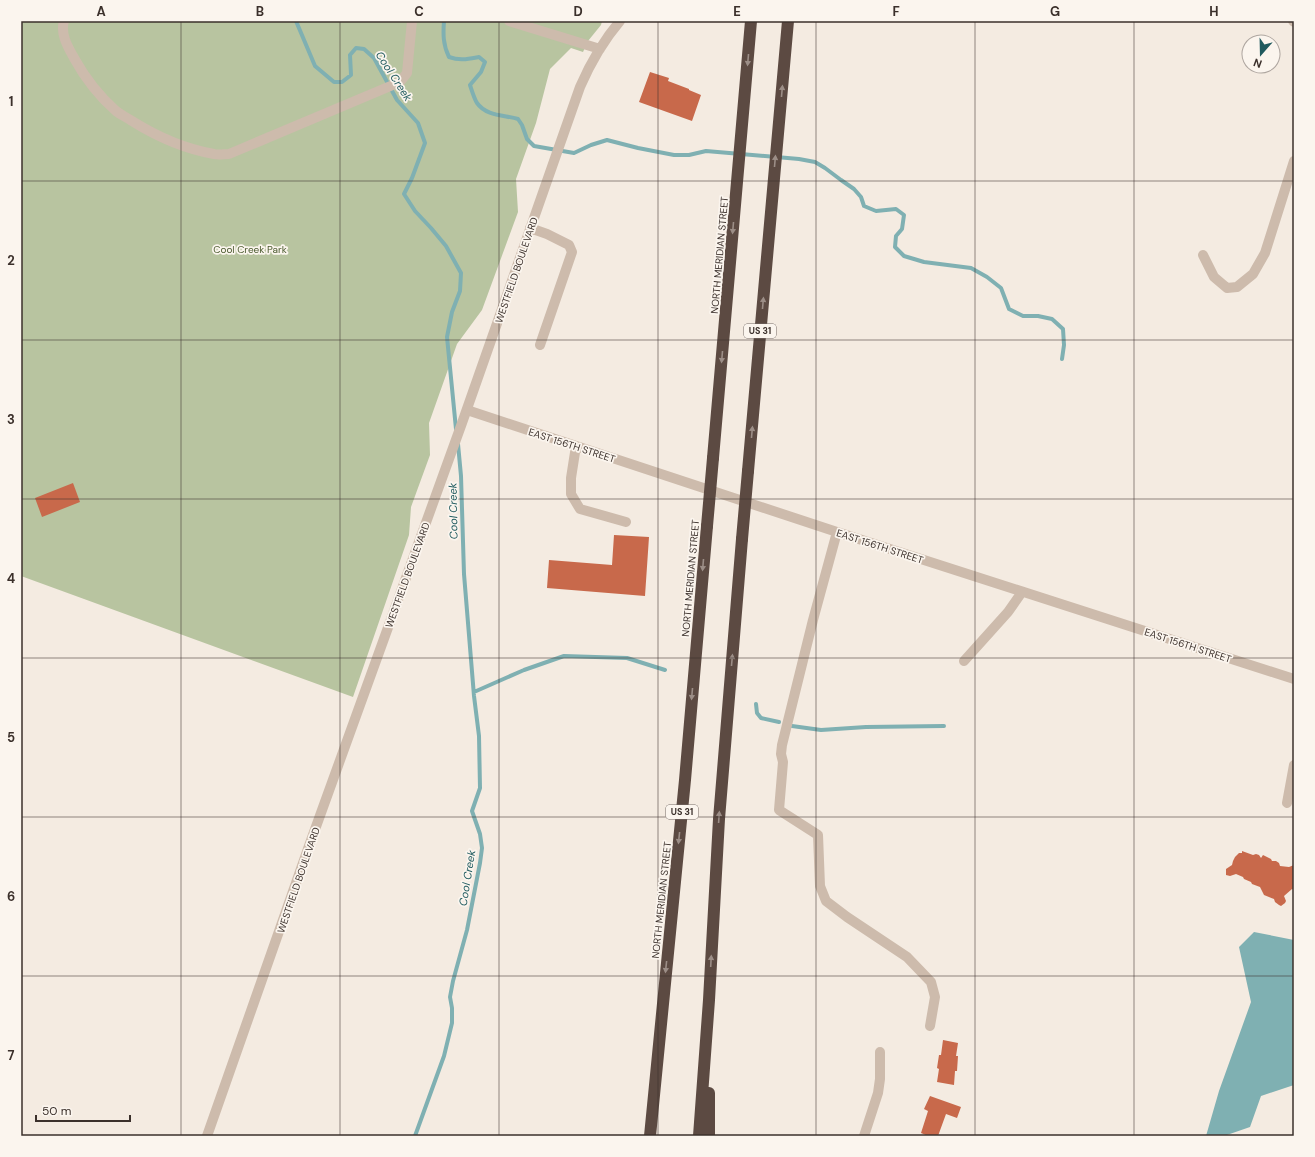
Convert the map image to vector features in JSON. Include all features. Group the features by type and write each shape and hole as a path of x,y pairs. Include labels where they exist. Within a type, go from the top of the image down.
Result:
{"highway":[{"name":"NORTH MERIDIAN STREET","path":"649,1136 684,788 751,21"},
{"name":"US 31","path":"699,1136 709,1000 719,818 788,21"},
{"path":"709,1000 710,1136"}],"street":[{"path":"64,21 62,28 67,46 78,66 94,88 117,112 171,141 195,150 215,154 229,154 400,82 407,73 412,21"},
{"path":"509,21 600,49"},
{"name":"WESTFIELD BOULEVARD","path":"207,1136 309,846 467,410 580,88 585,75 600,49 612,30 620,21"},
{"path":"1203,255 1214,278 1227,288 1237,287 1253,274 1265,253 1294,161"},
{"path":"530,228 569,244 572,252 540,345"},
{"name":"EAST 156TH STREET","path":"467,410 1294,680"},
{"path":"576,446 571,478 571,494 580,509 626,522"},
{"path":"837,532 813,620 782,745 781,754 783,762 779,810 818,835 820,886 826,901 847,917 907,957 931,982 935,996 930,1026"},
{"path":"964,661 1008,612 1022,592"},
{"path":"1287,804 1294,765"},
{"path":"864,1136 878,1094 880,1079 880,1052"}],"green space":[{"name":"Cool Creek Park","path":"21,21 602,21 601,25 588,41 583,52 571,48 550,69 536,123 516,179 518,212 482,310 457,344 429,423 430,455 411,507 409,535 353,697 21,576"}],"water":[{"path":"1254,932 1294,940 1294,1085 1261,1096 1250,1127 1224,1136 1206,1136 1219,1091 1251,1002 1239,947"}],"building":[{"path":"650,72 669,78 668,81 701,95 692,121 639,102"},
{"path":"73,483 80,502 42,517 35,498"},
{"path":"614,535 649,537 645,596 547,588 549,560 612,565"},
{"path":"1242,851 1253,855 1259,855 1261,858 1263,855 1272,861 1276,861 1280,866 1289,867 1294,865 1294,890 1292,889 1284,896 1286,901 1285,903 1281,906 1279,905 1274,899 1264,895 1260,887 1252,884 1243,877 1236,874 1230,876 1226,875 1226,869 1232,865 1235,857 1239,853 1242,853"},
{"path":"943,1040 958,1043 956,1056 958,1056 957,1071 955,1071 954,1085 937,1082 939,1069 937,1068"},
{"path":"930,1096 961,1107 957,1118 946,1114 938,1136 928,1136 921,1133 928,1111 924,1109"}],"waterway":[{"name":"Cool Creek","path":"296,21 315,66 334,82 342,82 351,75 350,55 356,48 364,49 374,58 397,100 418,123 425,143 412,178 404,194 415,211 446,246 461,273 460,291 452,312 447,337 456,429"},
{"path":"444,21 444,39 449,57 460,59 479,57 485,62 481,72 470,85 477,103 490,113 518,119 527,139 534,146 574,153 591,145 607,140 674,155 689,155 706,151 799,159 815,162 854,189 861,197 864,206 876,211 896,209 904,215 902,229 896,236 895,247 904,256 924,262 971,268 987,277 1001,288 1009,309 1023,316 1038,316 1052,319 1063,329 1064,345 1062,359"},
{"name":"Cool Creek","path":"415,1136 444,1056 452,1023 450,997 467,930 482,848 480,834 472,811 480,788 479,736 474,696 464,574 461,476 458,444"},
{"path":"474,692 524,670 564,656 627,658 665,670"},
{"path":"756,704 757,713 761,718 779,722"},
{"path":"792,726 821,730 866,727 944,726"}]}
